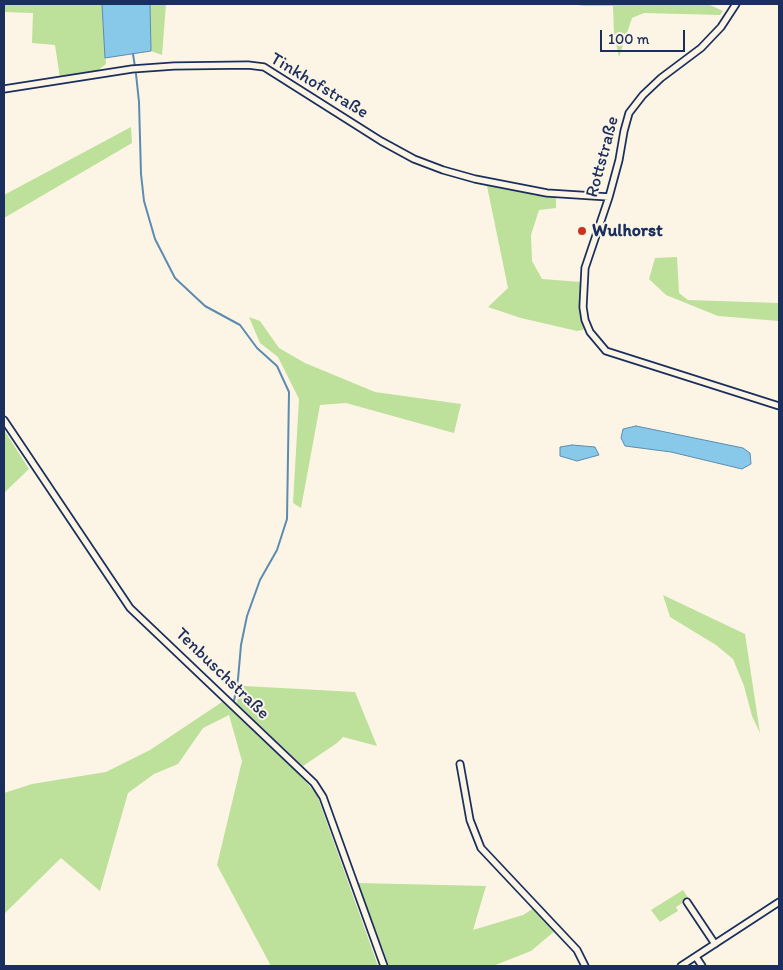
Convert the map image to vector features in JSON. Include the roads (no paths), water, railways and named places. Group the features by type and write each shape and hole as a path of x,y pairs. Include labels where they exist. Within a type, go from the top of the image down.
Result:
{"street":[{"name":"Rottstraße","path":"736,4 721,27 701,48 642,94 629,113 609,198 585,268 583,307 585,320 590,332 606,351 779,406"},
{"name":"Tinkhofstraße","path":"4,89 132,69 174,66 248,65 264,67 381,141 414,159 475,179 547,193 609,198"},
{"name":"Tenbuschstraße","path":"4,420 130,608 314,783 323,798 384,966"},
{"path":"460,764 470,820 481,848 577,950 585,966"},
{"path":"687,902 715,944"},
{"path":"681,966 779,902"},
{"path":"696,957 702,966"}],"water":[{"path":"102,4 150,4 151,51 105,58"},
{"path":"636,426 743,448 750,453 751,464 742,469 671,452 625,446 621,438 623,429"},
{"path":"572,445 595,447 599,455 577,461 560,456 560,447"}],"waterway":[{"path":"133,54 135,67"},
{"path":"136,74 144,201 155,239 175,278 205,306 240,325 257,348 277,366 289,392 287,519 277,550 260,580 247,616 241,645 234,701"}],"place":[{"name":"Wulhorst","path":"582,231"}]}
